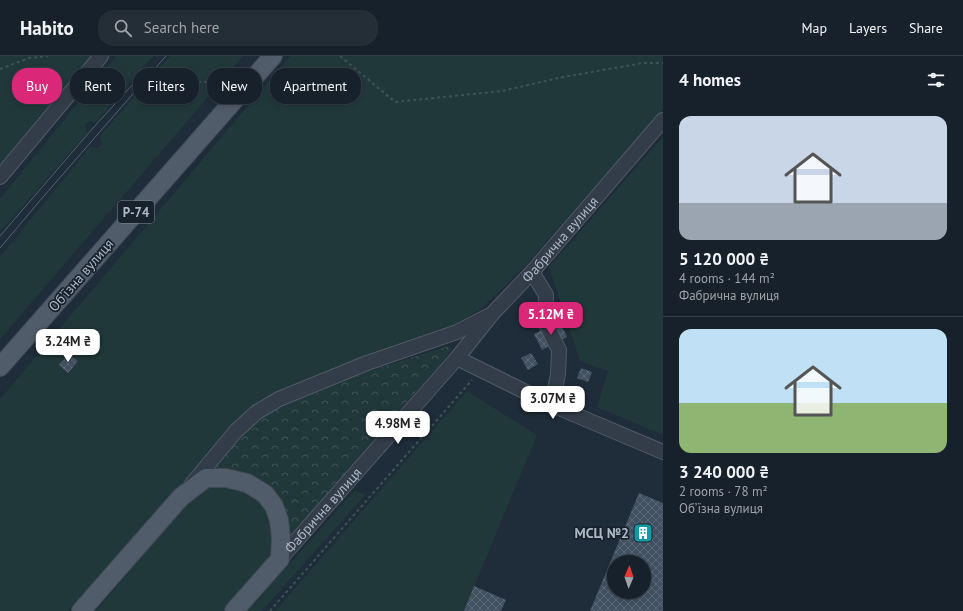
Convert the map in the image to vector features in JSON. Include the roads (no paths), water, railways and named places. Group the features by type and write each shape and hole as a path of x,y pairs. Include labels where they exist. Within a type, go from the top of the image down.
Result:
{"main road":[{"name":"Обʼїзна вулиця","path":"0,367 273,56"},
{"path":"81,611 181,497 206,478 226,478 247,484 265,494 274,506 279,520 281,538 280,559"},
{"name":"Фабрична вулиця","path":"234,611 280,559"}],"street":[{"path":"0,177 98,59"},
{"name":"Фабрична вулиця","path":"280,559 457,358 493,313 532,272 663,120"},
{"path":"532,272 546,295 545,322 559,350 558,374 552,405"},
{"path":"181,497 236,431 257,412 279,399 367,363 457,332 493,313"},
{"path":"457,358 552,405 663,452"}],"tram line":[{"path":"0,248 166,56"},
{"path":"0,236 133,84"}],"place":[{"name":"МСЦ №2","path":"643,533"}]}
